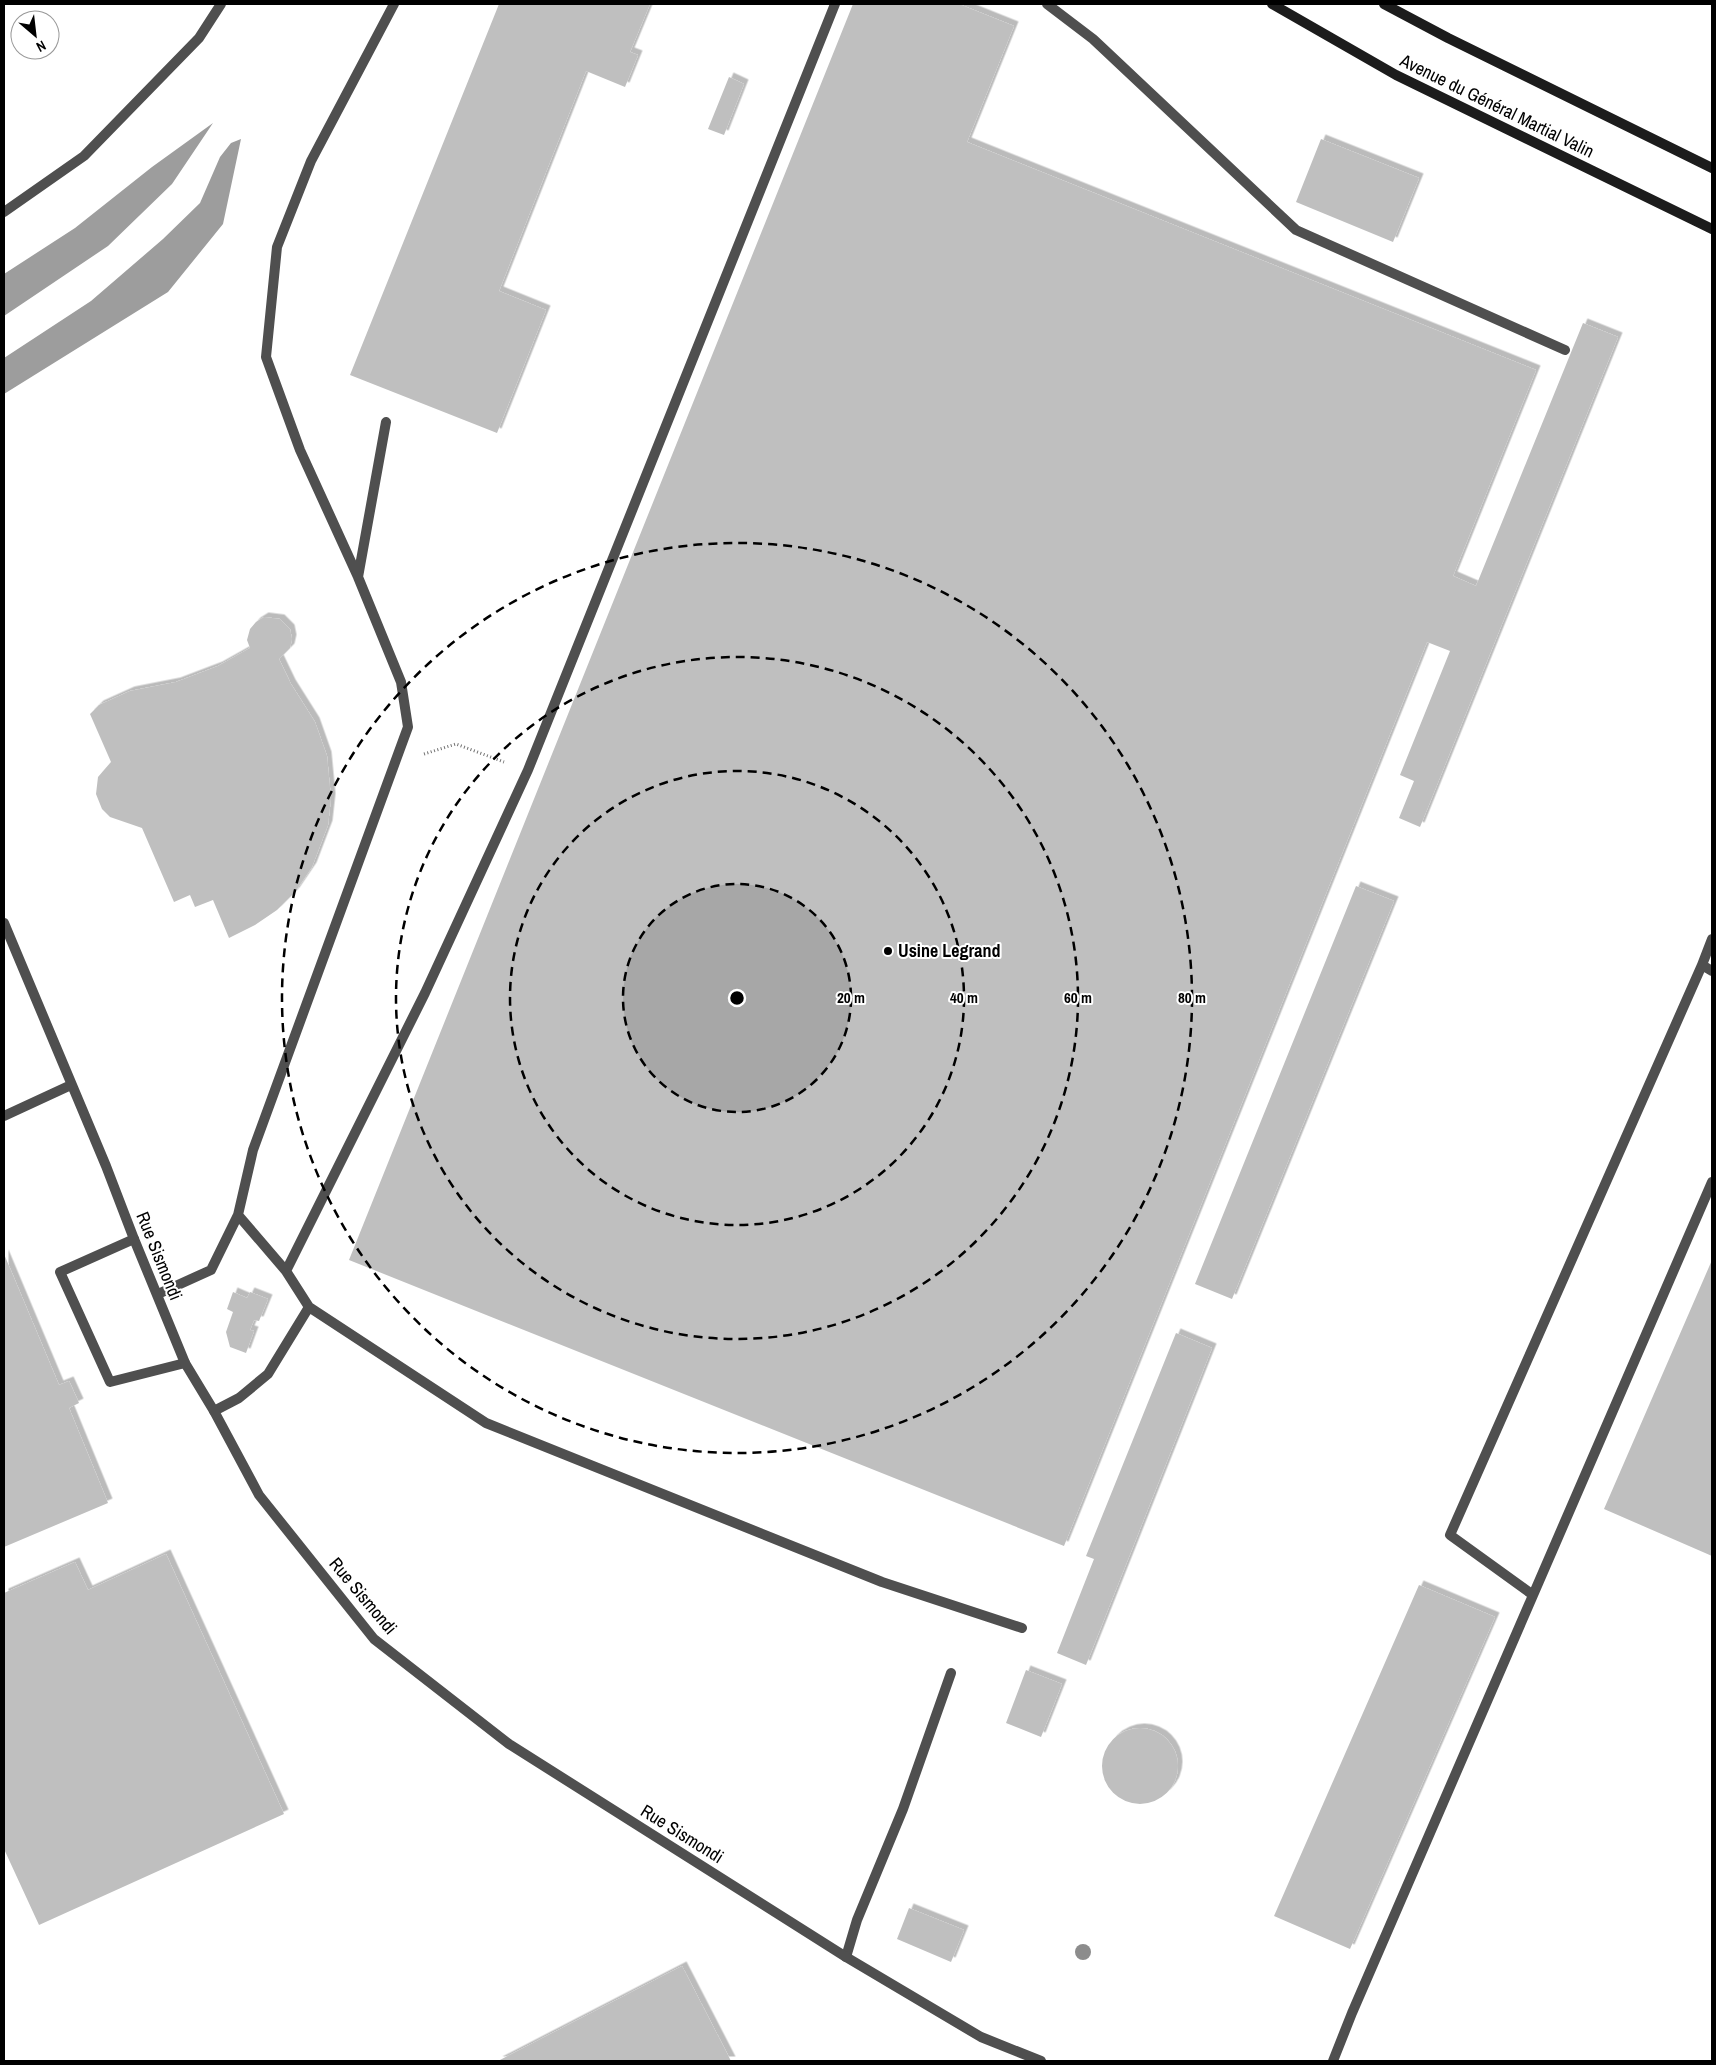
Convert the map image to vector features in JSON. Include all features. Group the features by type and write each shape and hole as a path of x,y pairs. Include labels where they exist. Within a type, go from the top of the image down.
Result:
{"main road":[{"name":"Avenue du Général Martial Valin","path":"1272,4 1396,75 1712,228"},
{"path":"1384,4 1712,168"}],"street":[{"path":"4,212 84,156 199,38 221,4"},
{"path":"158,1294 210,1270 238,1215 253,1150 408,727 401,682 358,577 300,450 266,357 277,247 311,161 394,4"},
{"path":"286,1271 425,993 528,770 835,4"},
{"path":"1047,4 1093,40 1296,230 1565,350"},
{"path":"358,577 386,422"},
{"name":"Rue Sismondi","path":"4,923 106,1166 134,1240 185,1363 214,1411 259,1495 374,1639 509,1744 870,1972 981,2037 1041,2061"},
{"path":"1533,1594 1450,1535 1712,939"},
{"path":"1702,965 1712,971"},
{"path":"4,1116 71,1085"},
{"path":"1333,2061 1348,2021 1712,1182"},
{"path":"238,1215 286,1271 309,1307 486,1423 882,1582 1022,1628"},
{"path":"134,1240 60,1272 110,1382 185,1363"},
{"path":"214,1411 239,1398 268,1374 309,1307"},
{"path":"846,1957 857,1920 903,1809 951,1673"}],"path":[{"path":"395,763 456,744 528,770"}],"shaded area":[{"path":"213,123 172,184 108,246 4,316 4,274 75,228 152,167"},
{"path":"241,139 223,224 168,292 4,394 4,358 91,301 163,239 200,203 220,157 231,143"}],"building":[{"path":"499,4 650,4 630,52 638,55 625,87 586,71 499,291 546,310 497,433 350,375"},
{"name":"Usine Legrand","path":"853,4 959,4 1014,26 967,142 1536,370 1453,576 1476,586 1583,323 1618,337 1420,827 1399,818 1414,781 1400,775 1450,651 1427,642 1064,1546 349,1260"},
{"path":"729,77 744,84 724,135 708,129"},
{"path":"1321,139 1419,178 1393,242 1296,202"},
{"path":"264,617 280,619 290,629 292,639 290,648 279,659 291,684 315,722 327,756 331,798 328,825 312,867 295,892 277,910 255,925 229,938 213,900 195,907 190,895 174,902 142,828 110,817 102,809 96,794 98,777 111,762 90,714 99,705 130,691 176,682 218,666 250,648 247,640 250,629"},
{"path":"1356,886 1394,901 1232,1299 1195,1284"},
{"path":"4,1254 59,1385 69,1381 79,1403 69,1408 108,1503 4,1547"},
{"path":"1712,1260 1712,1556 1604,1509"},
{"path":"233,1292 247,1298 250,1292 268,1299 259,1321 254,1320 250,1330 254,1331 246,1353 230,1347 226,1332 233,1312 227,1309"},
{"path":"1176,1333 1212,1348 1086,1665 1057,1653 1094,1559 1086,1556"},
{"path":"166,1554 284,1814 39,1925 4,1849 4,1593 75,1562 88,1590"},
{"path":"1419,1585 1495,1617 1350,1949 1274,1916"},
{"path":"1026,1670 1062,1684 1041,1737 1006,1723"},
{"path":"1140,1728 1155,1731 1167,1739 1175,1751 1178,1766 1175,1781 1167,1793 1155,1801 1140,1804 1125,1801 1113,1793 1105,1781 1102,1766 1105,1751 1113,1739 1125,1731"},
{"path":"909,1908 964,1930 951,1962 897,1939"},
{"path":"682,1966 731,2061 498,2061"}],"place":[{"name":"Usine Legrand","path":"888,951"}]}
